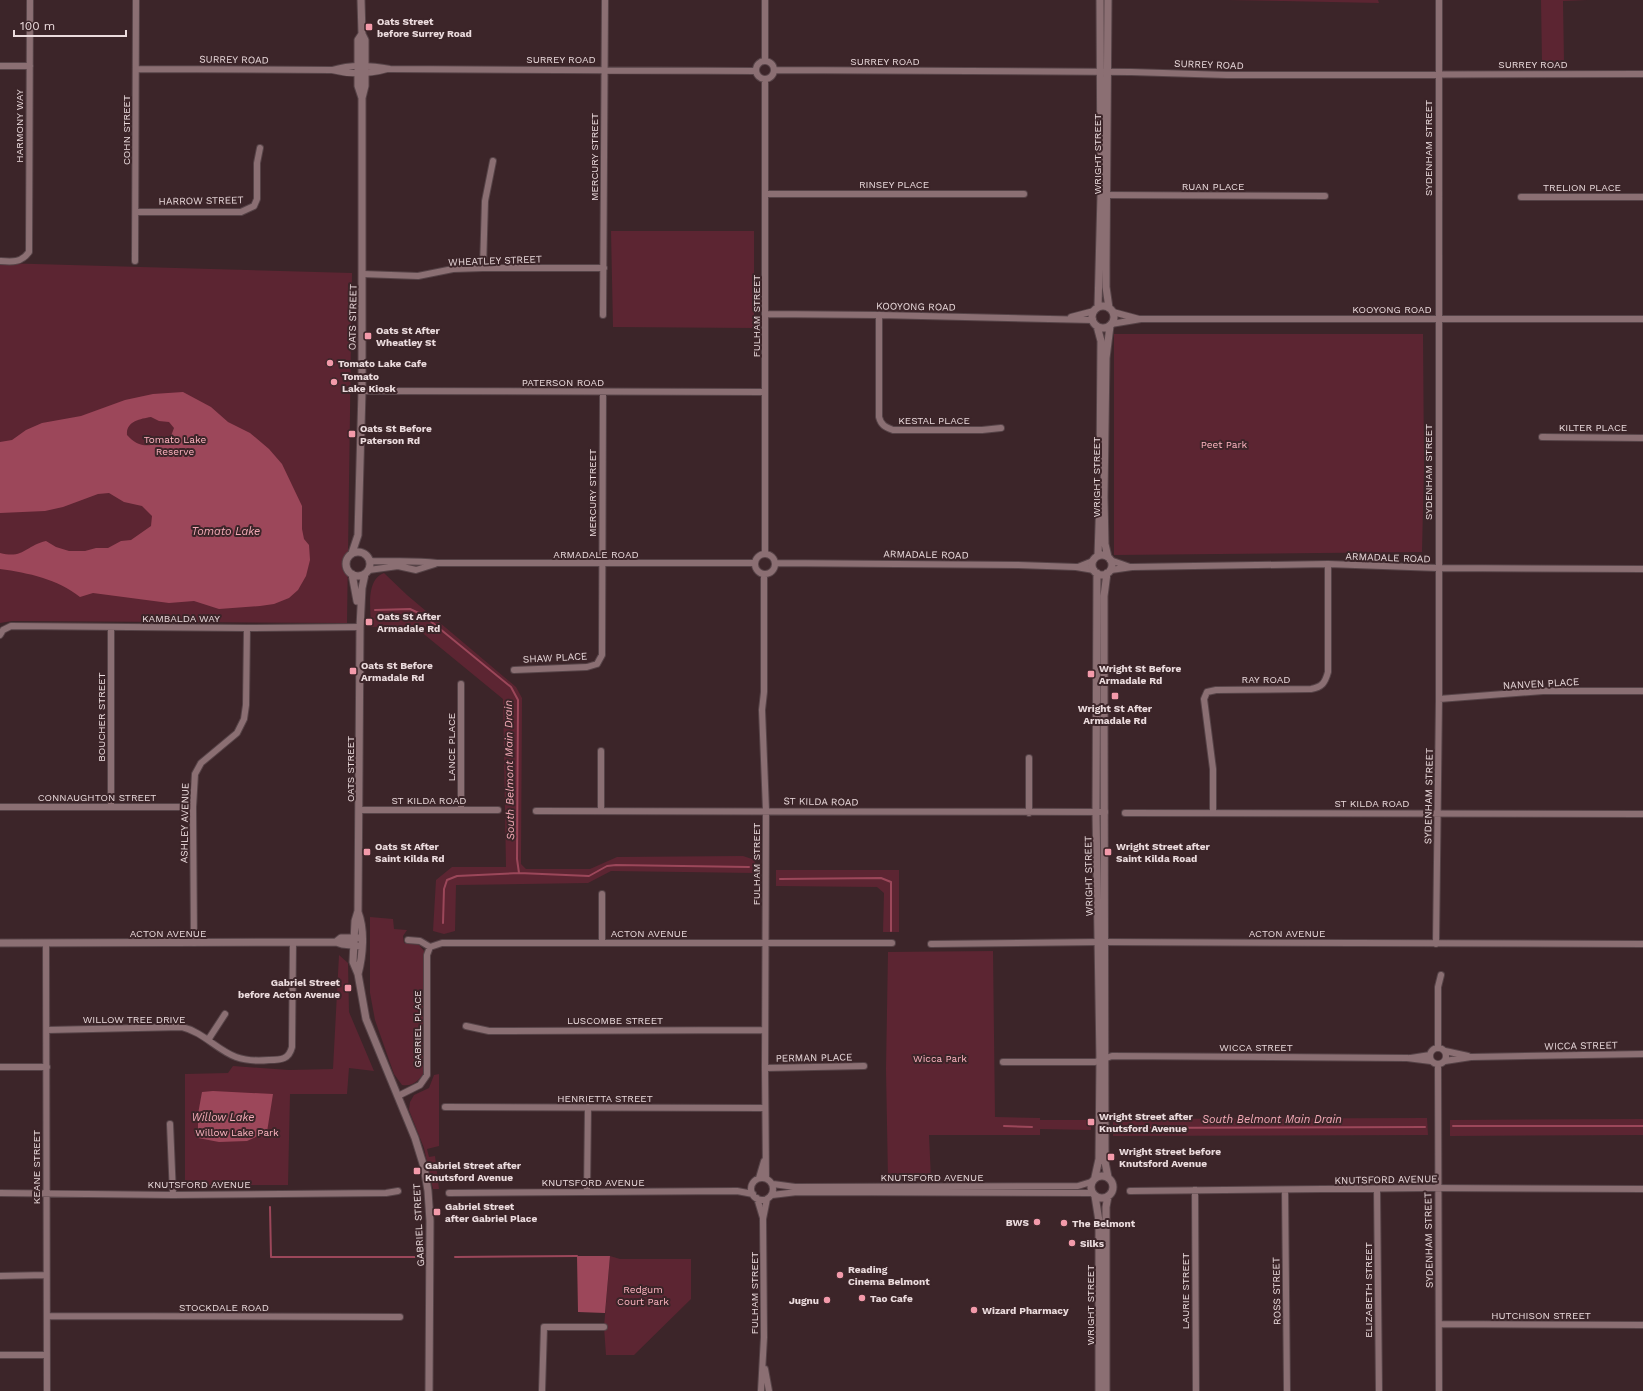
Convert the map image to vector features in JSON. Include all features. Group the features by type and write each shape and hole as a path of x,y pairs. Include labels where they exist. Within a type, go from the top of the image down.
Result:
{"street":[{"name":"HARMONY WAY","path":"0,261 16,262 25,258 29,252 30,0"},
{"name":"COHN STREET","path":"136,0 136,260"},
{"name":"OATS STREET","path":"352,553 358,535 362,391 362,98 365,86 362,70 365,40 362,34 361,0"},
{"name":"MERCURY STREET","path":"603,315 605,0"},
{"path":"765,0 765,61"},
{"name":"WRIGHT STREET","path":"1100,0 1104,72 1106,287 1111,310"},
{"name":"WRIGHT STREET","path":"1104,72 1108,0"},
{"name":"SYDENHAM STREET","path":"1436,944 1439,699 1438,0"},
{"path":"765,61 770,63 774,70 772,76 765,79 759,77 756,71 760,63 765,61"},
{"path":"0,66 30,66"},
{"name":"SURREY ROAD","path":"136,68 332,70 344,73 375,66 390,69 756,71"},
{"name":"SURREY ROAD","path":"774,70 1104,72 1227,75 1643,74"},
{"name":"FULHAM STREET","path":"765,79 765,554"},
{"name":"HARROW STREET","path":"136,212 241,212 248,210 254,206 257,199 257,163 260,148"},
{"path":"483,268 485,201 493,161"},
{"name":"RINSEY PLACE","path":"765,194 1024,194"},
{"name":"WRIGHT STREET","path":"1096,309 1104,195"},
{"name":"RUAN PLACE","path":"1104,195 1325,196"},
{"name":"TRELION PLACE","path":"1521,197 1643,197"},
{"name":"WHEATLEY STREET","path":"363,274 418,276 453,269 604,268"},
{"path":"1103,306 1111,310 1114,319 1111,325 1102,328 1095,323 1096,309 1103,306"},
{"name":"KOOYONG ROAD","path":"1066,319 1096,309"},
{"name":"KOOYONG ROAD","path":"1111,310 1141,319"},
{"name":"KOOYONG ROAD","path":"766,314 1066,319 1095,323"},
{"name":"KESTAL PLACE","path":"879,315 879,417 880,423 885,428 893,430 982,430 1001,428"},
{"name":"KOOYONG ROAD","path":"1111,325 1141,319 1643,319"},
{"name":"WRIGHT STREET","path":"1095,323 1101,341 1100,535 1095,559 1095,572 1096,813 1102,942"},
{"name":"WRIGHT STREET","path":"1106,1391 1106,1207 1108,1196 1113,1187 1108,1177 1105,1162 1102,1059 1102,942 1105,812 1104,603 1109,572 1109,559 1105,544 1104,497 1106,358 1111,325"},
{"name":"PATERSON ROAD","path":"362,391 765,392"},
{"name":"MERCURY STREET","path":"597,664 602,655 603,392"},
{"name":"KILTER PLACE","path":"1542,437 1643,438"},
{"name":"OATS STREET","path":"358,535 365,554"},
{"path":"359,552 365,554 370,560 367,572 358,576 352,574 346,566 347,559 352,553 359,552"},
{"path":"765,554 770,555 776,563 774,569 770,573 764,574 756,568 755,563 760,555 765,554"},
{"path":"1095,559 1109,559"},
{"name":"ARMADALE ROAD","path":"1076,567 1095,559"},
{"name":"ARMADALE ROAD","path":"1109,559 1132,567"},
{"name":"ARMADALE ROAD","path":"370,560 385,562 416,560 437,564 755,563"},
{"name":"ARMADALE ROAD","path":"776,563 1076,567 1095,572"},
{"name":"ARMADALE ROAD","path":"367,572 398,566 416,570 437,564"},
{"name":"ARMADALE ROAD","path":"1109,572 1132,567 1328,564 1438,568 1643,568"},
{"name":"RAY ROAD","path":"1213,812 1213,769 1204,699 1207,692 1216,690 1311,689 1320,687 1326,681 1328,672 1328,564"},
{"name":"OATS STREET","path":"358,942 355,921 358,911 360,810 360,627 362,588 367,572"},
{"path":"1095,572 1102,575 1109,572"},
{"name":"OATS STREET","path":"352,574 357,593 360,627"},
{"name":"FULHAM STREET","path":"764,574 764,692 762,710 766,810 766,1178"},
{"name":"KAMBALDA WAY","path":"1,632 10,626 111,628 360,627"},
{"name":"BOUCHER STREET","path":"111,628 111,807"},
{"name":"ASHLEY AVENUE","path":"194,943 193,807 195,774 201,763 238,733 244,720 246,705 246,628"},
{"name":"SHAW PLACE","path":"514,670 587,668 597,664"},
{"name":"LANCE PLACE","path":"461,684 461,810"},
{"name":"NANVEN PLACE","path":"1439,699 1543,691 1643,691"},
{"path":"600,810 601,751"},
{"path":"1029,758 1029,813"},
{"name":"CONNAUGHTON STREET","path":"0,807 193,807"},
{"name":"ST KILDA ROAD","path":"360,810 498,810"},
{"name":"ST KILDA ROAD","path":"536,811 766,810 1029,813 1105,812"},
{"name":"ST KILDA ROAD","path":"1124,813 1643,814"},
{"path":"602,894 602,943"},
{"name":"ACTON AVENUE","path":"0,943 336,942 341,938 358,942"},
{"path":"408,940 420,941 430,947"},
{"name":"WILLOW TREE DRIVE","path":"47,1030 182,1027 190,1029 235,1057 248,1061 286,1059 290,1054 292,1047 293,942"},
{"name":"GABRIEL STREET","path":"358,942 354,962 358,974 366,1019 415,1138 424,1167 428,1191 430,1252 429,1391"},
{"name":"ACTON AVENUE","path":"931,944 1102,942 1643,944"},
{"name":"KEANE STREET","path":"46,943 47,1391"},
{"name":"ACTON AVENUE","path":"430,947 442,943 892,943"},
{"name":"GABRIEL PLACE","path":"398,1096 420,1085 427,1075 427,955 430,947"},
{"path":"1438,1048 1438,987 1440,975"},
{"path":"208,1040 225,1014"},
{"name":"LUSCOMBE STREET","path":"466,1026 489,1031 765,1030"},
{"path":"1438,1048 1445,1051 1446,1056 1445,1061 1438,1064 1430,1058 1434,1049 1438,1048"},
{"name":"WICCA STREET","path":"1445,1051 1471,1057"},
{"name":"WICCA STREET","path":"1445,1061 1471,1057 1643,1054"},
{"name":"WICCA STREET","path":"1003,1062 1095,1062 1102,1059 1120,1056 1430,1058"},
{"name":"WRIGHT STREET","path":"1099,1391 1100,1221 1090,1185 1099,1159 1102,1059"},
{"name":"SYDENHAM STREET","path":"1438,1064 1439,1391"},
{"name":"PERMAN PLACE","path":"765,1068 864,1066"},
{"path":"0,1067 47,1067"},
{"name":"HENRIETTA STREET","path":"445,1107 765,1108"},
{"path":"587,1192 588,1108"},
{"path":"170,1124 173,1195"},
{"name":"FULHAM STREET","path":"764,1219 752,1186 759,1178 765,1155"},
{"path":"1093,1180 1101,1176 1108,1177"},
{"path":"759,1178 766,1178 772,1184"},
{"name":"KNUTSFORD AVENUE","path":"772,1184 795,1188 1078,1186 1093,1180"},
{"name":"FULHAM STREET","path":"761,1391 764,1366 764,1219 772,1184"},
{"name":"KNUTSFORD AVENUE","path":"737,1191 752,1186"},
{"name":"KNUTSFORD AVENUE","path":"1130,1191 1438,1188 1643,1189"},
{"name":"ELIZABETH STREET","path":"1377,1189 1378,1391"},
{"name":"LAURIE STREET","path":"1195,1190 1196,1391"},
{"name":"ROSS STREET","path":"1285,1190 1287,1391"},
{"name":"KNUTSFORD AVENUE","path":"0,1193 173,1195 382,1193 398,1191"},
{"name":"KNUTSFORD AVENUE","path":"449,1193 737,1191 755,1196"},
{"name":"KNUTSFORD AVENUE","path":"769,1197 797,1192 1093,1194"},
{"path":"1093,1194 1101,1198 1108,1196"},
{"path":"755,1196 769,1197"},
{"path":"0,1276 46,1275"},
{"name":"STOCKDALE ROAD","path":"47,1316 400,1317"},
{"name":"HUTCHISON STREET","path":"1439,1324 1643,1325"},
{"path":"542,1391 544,1327 604,1327"},
{"path":"0,1355 47,1354"},
{"name":"FULHAM STREET","path":"764,1366 769,1391"}],"green space":[{"path":"1228,0 1378,0 1379,3"},
{"path":"1541,0 1587,0 1563,1 1564,62 1542,63"},
{"path":"611,231 754,231 754,328 613,327"},
{"name":"Tomato Lake Reserve","path":"0,263 352,273 347,623 12,621 0,623"},
{"name":"Peet Park","path":"1114,334 1423,334 1424,467 1422,552 1114,555"},
{"path":"384,573 407,595 516,687 522,698 521,864 526,869 590,869 617,857 743,856 752,859 755,862 754,873 611,871 588,883 456,885 455,931 444,934 433,931 436,880 452,867 506,867 503,699 414,626 371,627 370,596 374,582"},
{"path":"776,870 899,870 899,932 883,932 884,893 877,887 776,886"},
{"path":"370,917 393,919 394,929 407,930 403,936 404,943 419,945 424,951 425,1070 416,1082 410,1085 402,1085 394,1074 375,1020 370,993"},
{"name":"Wicca Park","path":"993,951 995,1117 1040,1118 1040,1120 1091,1120 1091,1130 1040,1129 1040,1135 929,1135 931,1179 888,1179 886,1069 888,952"},
{"name":"Willow Lake Park","path":"339,955 348,963 349,1012 374,1071 349,1068 347,1094 290,1094 288,1185 185,1185 185,1074 228,1073 233,1066 289,1070 333,1069"},
{"path":"439,1074 439,1146 427,1149 429,1157 435,1156 439,1189 433,1189 424,1148 409,1110 410,1102 414,1095 429,1088 434,1075"},
{"path":"1427,1118 1428,1135 1113,1136 1113,1119"},
{"path":"1643,1119 1643,1135 1450,1136 1450,1120"},
{"name":"Redgum Court Park","path":"610,1256 620,1259 691,1259 691,1299 634,1355 606,1355 604,1327"}],"water":[{"name":"Tomato Lake","path":"183,392 211,407 228,422 250,433 269,449 282,464 302,506 302,529 304,539 309,545 310,560 306,576 298,590 289,598 274,604 219,609 194,601 169,603 93,593 80,597 52,581 0,569 0,553 20,553 46,541 56,547 69,551 85,551 96,548 108,548 121,541 131,540 151,526 152,516 142,506 124,502 109,493 98,494 63,507 45,511 0,513 0,442 12,440 26,430 42,423 81,416 125,400 153,394","holes":["151,417 159,421 169,422 174,428 171,436 159,442 143,445 132,440 127,435 127,430 134,422"]},
{"name":"Willow Lake","path":"213,1091 273,1094 267,1132 247,1141 219,1142 198,1138 198,1114 202,1092"},
{"path":"577,1256 610,1256 605,1313 578,1312"}],"waterway":[{"name":"South Belmont Main Drain","path":"375,610 410,609 423,615 511,687 518,700 517,859 519,873"},
{"name":"South Belmont Main Drain","path":"443,923 444,889 447,880 457,876 519,873 589,876 607,866 616,865 749,867"},
{"name":"South Belmont Main Drain","path":"780,879 881,878 891,882 891,931"},
{"name":"South Belmont Main Drain","path":"1004,1126 1032,1127"},
{"name":"South Belmont Main Drain","path":"1453,1126 1643,1126"},
{"name":"South Belmont Main Drain","path":"1120,1128 1425,1127"},
{"path":"270,1207 271,1257 415,1257"},
{"path":"455,1257 577,1256"}],"place":[{"name":"Oats Street before Surrey Road","path":"369,27"},
{"name":"Oats St After Wheatley St","path":"368,336"},
{"name":"Tomato Lake Cafe","path":"330,363"},
{"name":"Tomato Lake Kiosk","path":"334,382"},
{"name":"Oats St Before Paterson Rd","path":"352,434"},
{"name":"Oats St After Armadale Rd","path":"369,622"},
{"name":"Oats St Before Armadale Rd","path":"353,671"},
{"name":"Wright St Before Armadale Rd","path":"1091,674"},
{"name":"Wright St After Armadale Rd","path":"1115,696"},
{"name":"Oats St After Saint Kilda Rd","path":"367,852"},
{"name":"Wright Street after Saint Kilda Road","path":"1108,852"},
{"name":"Gabriel Street before Acton Avenue","path":"348,988"},
{"name":"Wright Street after Knutsford Avenue","path":"1091,1122"},
{"name":"Wright Street before Knutsford Avenue","path":"1111,1157"},
{"name":"Gabriel Street after Knutsford Avenue","path":"417,1171"},
{"name":"Gabriel Street after Gabriel Place","path":"437,1212"},
{"name":"BWS","path":"1037,1222"},
{"name":"The Belmont","path":"1064,1223"},
{"name":"Silks","path":"1072,1243"},
{"name":"Reading Cinema Belmont","path":"840,1275"},
{"name":"Tao Cafe","path":"862,1298"},
{"name":"Jugnu","path":"827,1300"},
{"name":"Wizard Pharmacy","path":"974,1310"}]}
